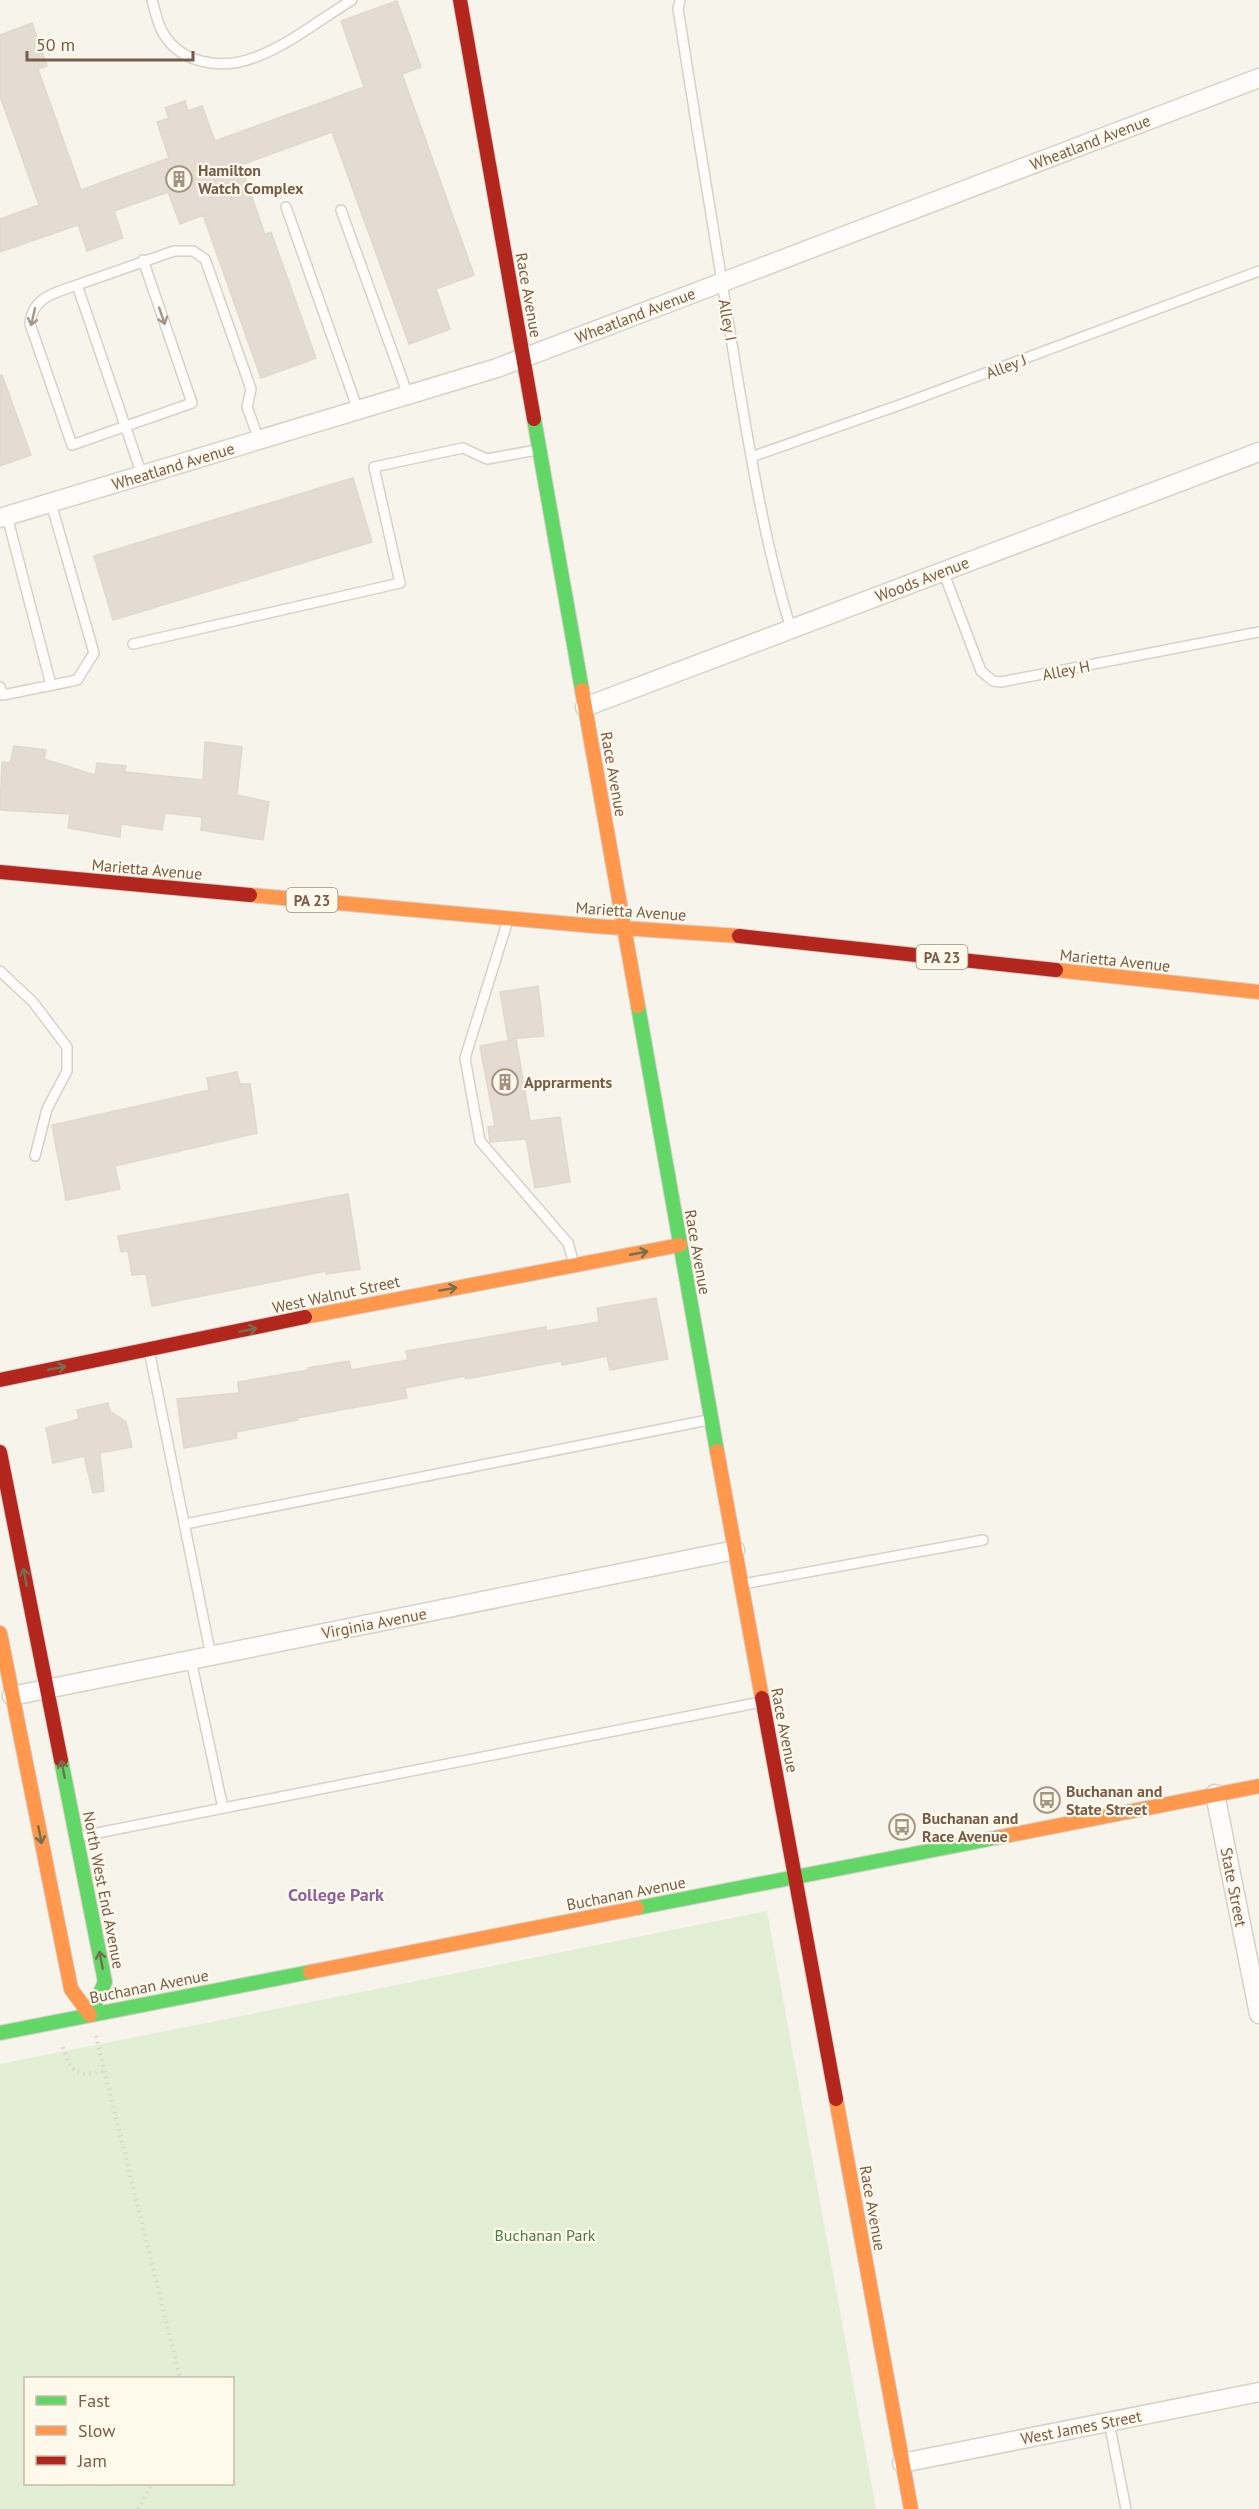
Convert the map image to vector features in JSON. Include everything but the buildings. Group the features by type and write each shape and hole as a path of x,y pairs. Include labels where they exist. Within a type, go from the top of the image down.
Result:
{"main road":[{"name":"Race Avenue","path":"460,0 711,1419 911,2509"},
{"name":"Marietta Avenue","path":"0,872 509,918 770,938 1259,992"},
{"name":"West Walnut Street","path":"0,1380 390,1299 680,1245"},
{"name":"North West End Avenue","path":"0,1452 105,1982 90,2015"},
{"path":"0,1633 71,1989 90,2015"},
{"name":"Buchanan Avenue","path":"0,2033 1259,1786"}],"street":[{"name":"Wheatland Avenue","path":"4,517 524,358 1259,78"},
{"name":"Woods Avenue","path":"585,707 1259,452"},
{"name":"Virginia Avenue","path":"12,1696 735,1550"},
{"name":"State Street","path":"1215,1794 1259,2014"},
{"name":"West James Street","path":"902,2463 1259,2392"}],"lane":[{"path":"152,0 162,31 181,55 204,62 229,63 255,58 273,49 352,0"},
{"name":"Alley I","path":"679,4 721,282 751,457 781,596 791,629"},
{"path":"286,207 358,410"},
{"path":"341,210 408,395"},
{"path":"143,260 192,404 72,445 33,334 31,317 39,302 45,297 143,260 174,251 193,251 205,259 251,388 247,407 259,440"},
{"name":"Alley J","path":"751,457 909,402 1259,271"},
{"path":"77,285 142,475"},
{"path":"133,644 399,583 374,467 463,448 486,459 540,450"},
{"path":"0,687 3,695 77,680 94,653 51,503"},
{"path":"4,517 51,685"},
{"name":"Alley H","path":"943,571 981,671 993,681 1001,682 1259,632"},
{"path":"509,918 465,1058 480,1141 568,1244 575,1265"},
{"path":"0,971 33,1002 67,1047 67,1071 47,1109 35,1156"},
{"path":"149,1350 211,1656"},
{"path":"185,1524 711,1419"},
{"path":"741,1584 983,1540"},
{"path":"191,1660 223,1808"},
{"path":"76,1837 763,1701"},
{"path":"1108,2422 1126,2509"}],"path":[{"path":"90,2015 180,2377"},
{"path":"63,2047 68,2062 78,2073 87,2075 105,2071"},
{"path":"138,2509 151,2485"}],"green space":[{"name":"Buchanan Park","path":"767,1911 876,2509 0,2509 0,2064"}],"traffic: fast":[{"path":"534,419 582,690"},
{"path":"638,1006 717,1451"},
{"path":"61,1760 105,1982 90,2015"},
{"path":"637,1908 1000,1837"},
{"path":"0,2033 310,1972"}],"traffic: slow":[{"path":"582,690 638,1006"},
{"path":"250,895 594,926 739,936"},
{"path":"1056,970 1259,992"},
{"path":"305,1317 680,1245"},
{"path":"717,1451 762,1698"},
{"path":"0,1633 71,1989 90,2015"},
{"path":"1000,1837 1259,1786"},
{"path":"310,1972 637,1908"},
{"path":"836,2099 911,2509"}],"traffic: jam":[{"path":"460,0 534,419"},
{"path":"0,872 250,895"},
{"path":"739,936 1056,970"},
{"path":"0,1380 305,1317"},
{"path":"0,1452 61,1760"},
{"path":"762,1698 836,2099"}],"place":[{"name":"Hamilton Watch Complex","path":"179,179"},
{"name":"Apprarments","path":"505,1082"},
{"name":"Buchanan and State Street","path":"1047,1800"},
{"name":"Buchanan and Race Avenue","path":"902,1827"}],"district":[{"name":"College Park","path":"336,1894"}]}
